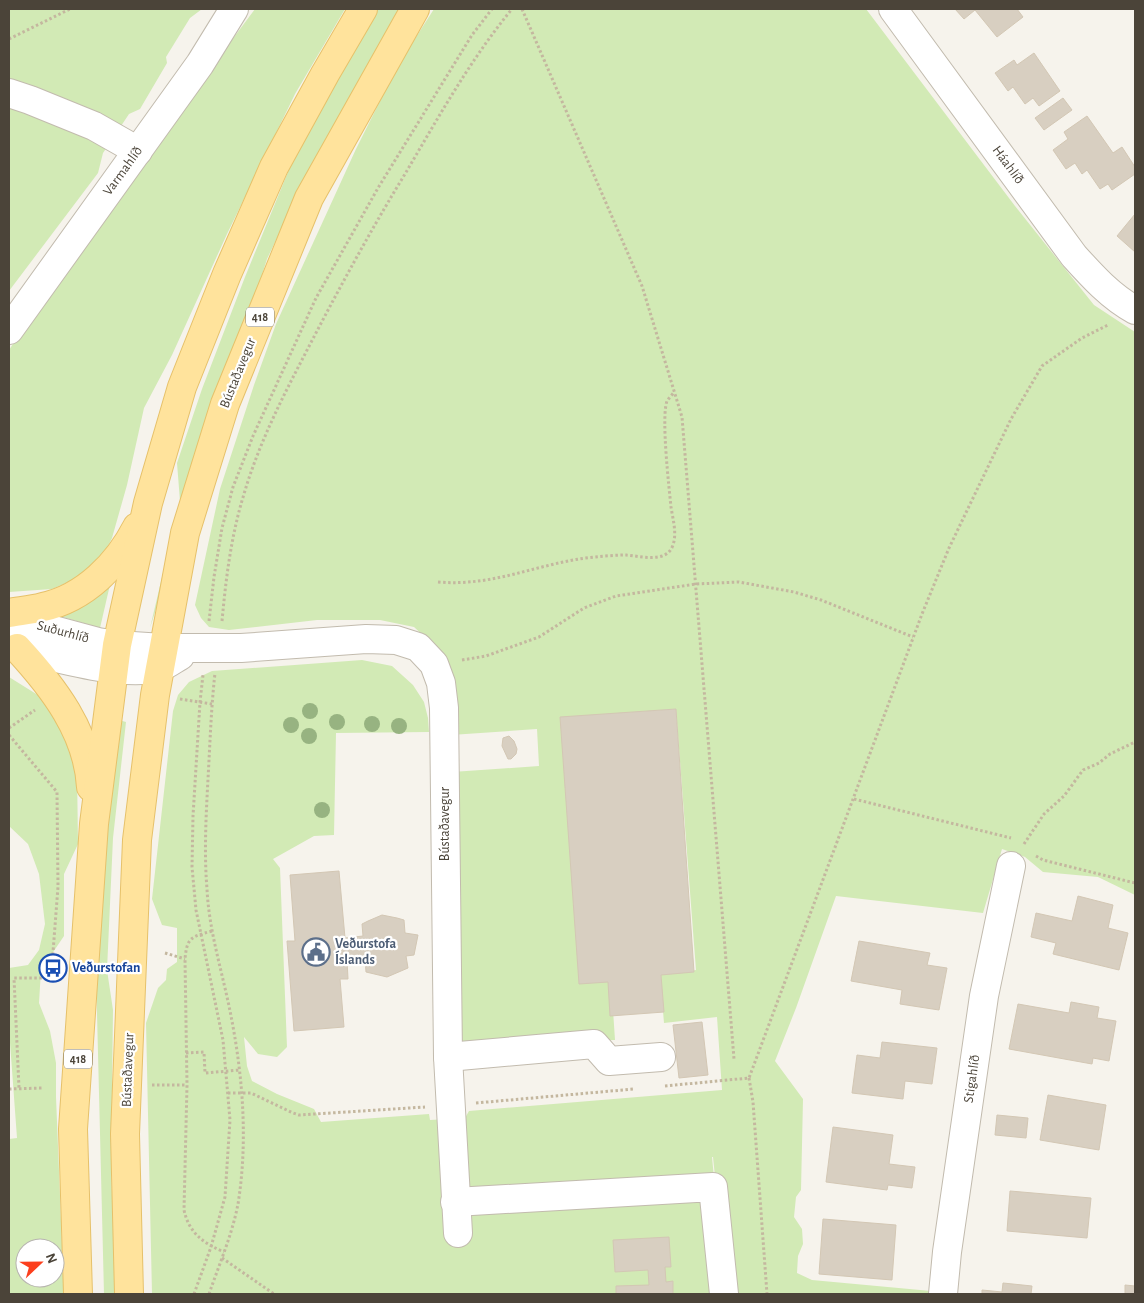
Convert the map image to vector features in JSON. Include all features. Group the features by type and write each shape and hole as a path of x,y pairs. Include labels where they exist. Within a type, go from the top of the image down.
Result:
{"main road":[{"name":"418","path":"78,1294 73,1129 94,824 116,657 148,503 182,387 235,256 274,167 363,9"},
{"name":"Bústaðavegur","path":"129,1294 126,1134 137,840 161,658 184,533 225,404 309,198 414,9"},
{"path":"9,612 44,607 57,602 82,590 100,577 118,558 148,503"},
{"path":"13,647 41,675 56,694 81,740 90,770 94,824"}],"street":[{"name":"Varmahlíð","path":"9,330 200,64 234,9"},
{"name":"Háahlíð","path":"893,9 1074,256 1110,293 1135,310"},
{"path":"9,93 94,126 138,151"},
{"name":"Suðurhlíð","path":"9,618 98,642 116,657"},
{"name":"Bústaðavegur","path":"116,657 161,658 202,638 241,648 366,639 396,640 418,647 434,664 441,683 444,708 448,1058 458,1233"},
{"name":"Suðurhlíð","path":"13,647 116,657"},
{"name":"Stigahlíð","path":"943,1294 947,1252 984,996 1022,853"},
{"path":"448,1058 594,1044 609,1061 661,1057"},
{"path":"456,1202 713,1187 724,1294"}],"path":[{"path":"9,38 70,9"},
{"path":"202,638 221,536 233,487 253,436 316,298 378,188 472,35 492,9"},
{"path":"222,622 232,542 244,494 260,446 272,420 344,278 378,218 461,81 512,9"},
{"path":"522,9 639,279 682,417 734,1059"},
{"path":"1102,328 1082,338 1042,366 1011,419 948,548 913,637 854,799 1006,836 1022,853 1135,883"},
{"path":"438,582 460,584 504,578 572,560 594,557 624,555 656,558 667,554 673,546 675,531 667,459 665,418 667,402 675,392"},
{"path":"434,664 486,656 504,650 538,636 584,608 616,596 696,584 739,582 794,592 821,600 913,637"},
{"path":"209,1294 238,1205 243,1146 240,1070 231,1014 212,931 207,890 206,831 215,671"},
{"path":"194,1294 212,1247 225,1197 230,1120 223,1040 196,910 192,867 200,702 204,674"},
{"path":"174,698 212,704"},
{"path":"9,728 41,705"},
{"path":"9,735 57,792 58,887 52,961 53,978 14,978 19,1088"},
{"path":"1022,853 1022,846 1044,814 1064,796 1083,770 1135,742"},
{"path":"212,931 193,937 186,945 184,1210 187,1223 194,1233 212,1247 224,1252"},
{"path":"164,953 185,960"},
{"path":"52,961 55,971"},
{"path":"186,1053 204,1052 205,1073 240,1070"},
{"path":"750,1078 767,1294"},
{"path":"146,1086 186,1085"},
{"path":"9,1089 43,1088"},
{"path":"222,1258 274,1294"}],"green space":[{"path":"9,9 202,9 190,18 166,57 167,63 140,109 129,114 103,153 98,173 9,291"},
{"path":"255,9 345,9 295,94 227,234 172,355 144,408 127,485 112,538 99,565 82,576 52,589 9,592 9,350 73,253"},
{"path":"376,9 400,9 310,168 267,259 150,628 180,501 177,463 202,389 299,145"},
{"path":"434,9 866,9 1015,206 1094,305 1135,332 1135,895 1098,877 1043,872 1025,857 1002,849 983,913 836,896 775,1061 803,1099 801,1190 796,1197 794,1217 802,1229 803,1244 798,1256 797,1273 812,1280 931,1291 931,1294 727,1294 712,1157 725,1294 152,1294 146,1023 158,988 166,980 167,969 177,962 177,928 162,925 152,899 173,711 178,695 189,682 212,671 362,660 392,666 413,685 424,702 428,718 429,732 336,733 334,835 314,836 273,859 280,868 287,1047 277,1057 258,1054 244,1037 247,1066 252,1081 277,1094 314,1109 321,1122 429,1114 430,1120 465,1118 469,1111 722,1090 717,1017 664,1023 660,974 696,970 676,709 563,718 611,980 615,1040 462,1045 452,772 539,766 537,729 451,735 428,640 414,627 380,620 317,620 229,630 209,627 201,618 195,605 220,489 276,324 356,149 398,65"},
{"path":"112,576 100,628 56,615"},
{"path":"9,677 41,697 60,723 77,770 78,844 64,874 64,936 41,970 39,1003 50,1031 56,1063 62,1238 15,1238 15,1288 64,1288 64,1294 9,1294 9,1139 17,1138 9,1029 9,968 28,965 39,950 45,924 39,874 28,844 9,826"},
{"path":"119,720 126,722 113,838 107,970 113,1010 111,1171 116,1294 104,1294 96,973 105,836"}],"building":[{"path":"955,9 1017,9 1023,17 997,37 975,10 964,19"},
{"path":"1034,53 1060,91 1039,106 1033,98 1025,104 1013,87 1008,91 995,73 1014,60 1017,65"},
{"path":"1063,98 1072,110 1044,130 1035,118"},
{"path":"1087,116 1113,153 1122,147 1135,167 1135,174 1112,190 1108,184 1100,189 1087,170 1082,174 1075,163 1066,169 1053,150 1068,139 1064,132"},
{"path":"1135,214 1135,252 1117,236"},
{"path":"676,709 694,972 661,975 664,1012 610,1016 608,982 579,984 560,717"},
{"path":"509,736 514,741 517,749 516,754 511,759 508,759 502,746 503,738"},
{"path":"339,871 345,938 363,936 362,924 382,915 397,918 404,920 405,933 418,935 414,955 406,956 408,968 387,977 366,972 365,959 347,960 348,979 340,979 344,1027 294,1031 287,941 295,941 290,875"},
{"path":"1078,896 1113,905 1108,928 1128,933 1119,970 1053,954 1056,943 1031,937 1036,913 1072,921"},
{"path":"859,941 930,953 927,965 947,968 939,1010 900,1004 902,990 851,981"},
{"path":"1071,1002 1099,1007 1097,1018 1116,1021 1109,1061 1093,1058 1092,1064 1009,1049 1018,1004 1069,1013"},
{"path":"702,1022 708,1075 679,1078 673,1025"},
{"path":"882,1042 937,1048 932,1084 905,1081 903,1099 852,1093 857,1055 880,1058"},
{"path":"1048,1095 1106,1105 1099,1150 1040,1140"},
{"path":"997,1115 1028,1118 1026,1138 995,1135"},
{"path":"833,1127 893,1135 889,1164 915,1167 912,1188 888,1185 887,1190 826,1182"},
{"path":"1010,1191 1091,1198 1087,1238 1007,1231"},
{"path":"823,1219 896,1225 892,1280 819,1274"},
{"path":"669,1237 671,1267 665,1267 666,1282 673,1281 673,1294 616,1294 616,1286 649,1285 648,1270 615,1272 613,1240"},
{"path":"1003,1283 1032,1286 1031,1294 982,1294 982,1290 1002,1292"},
{"path":"1125,1285 1135,1286 1135,1294 1125,1294"}],"place":[{"name":"Veðurstofa Íslands","path":"316,952"},
{"name":"Veðurstofan","path":"53,968"}]}
